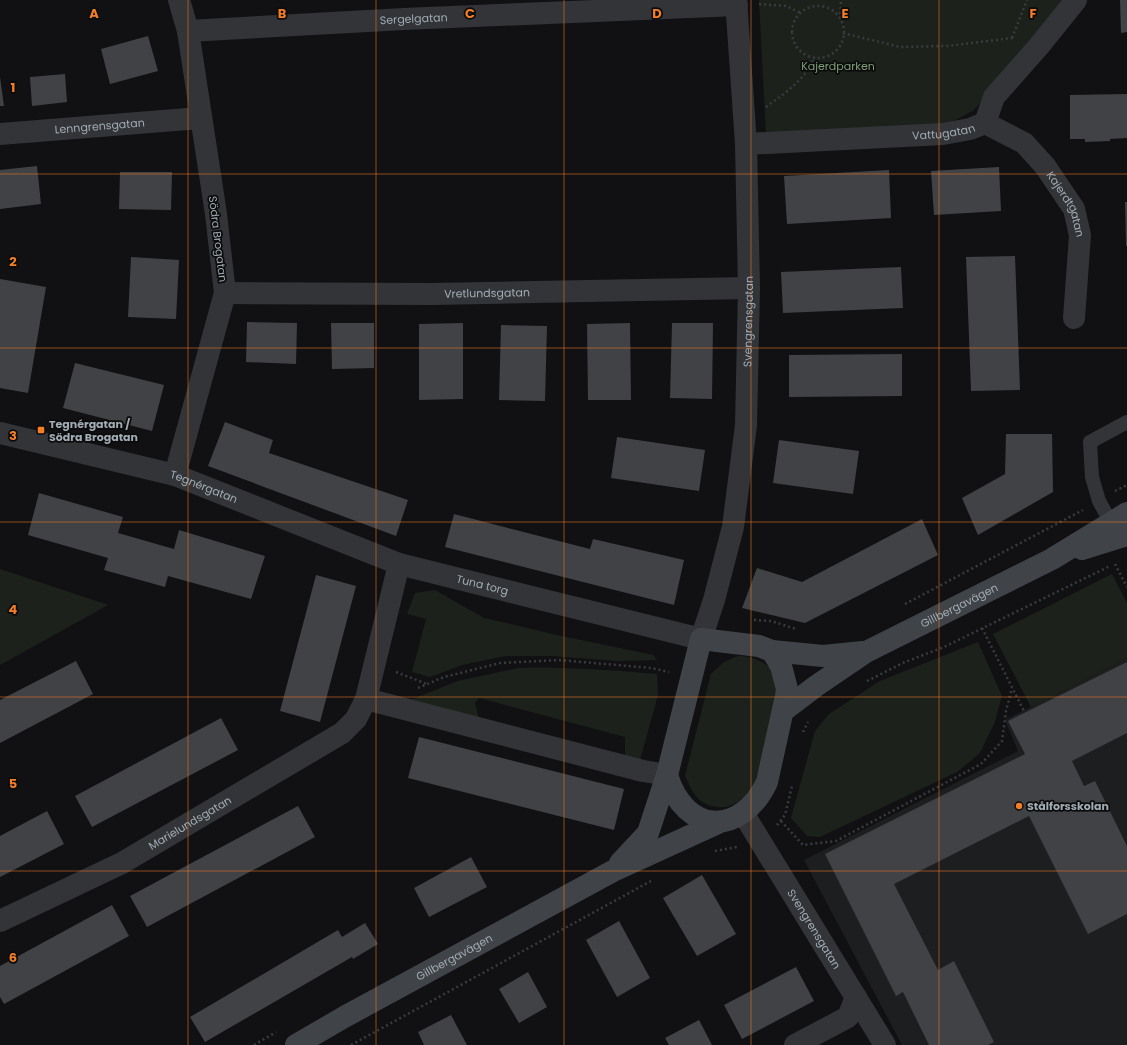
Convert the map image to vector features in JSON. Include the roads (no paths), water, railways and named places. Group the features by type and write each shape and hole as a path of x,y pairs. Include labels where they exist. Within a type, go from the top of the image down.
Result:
{"street":[{"name":"Södra Brogatan","path":"175,475 225,293 216,214 200,118 188,31 179,0"},
{"name":"Vattugatan","path":"746,144 943,134 970,129 985,123 994,97 1076,0"},
{"name":"Sergelgatan","path":"188,31 737,2"},
{"name":"Svengrensgatan","path":"701,639 714,600 733,527 746,425 749,288 746,144 737,2"},
{"name":"Lenngrensgatan","path":"0,134 200,118"},
{"name":"Kajerdtgatan","path":"985,123 1024,143 1046,166 1074,209 1080,235 1074,318"},
{"name":"Vretlundsgatan","path":"225,293 433,294 749,288"},
{"name":"Tegnérgatan","path":"0,433 175,475 399,564"},
{"name":"Gillbergavägen","path":"783,711 816,686 866,652 1052,559 1121,527"},
{"name":"Tuna torg","path":"399,564 701,639"},
{"path":"399,564 365,701 642,771 667,775 675,795 689,812 708,822 718,823"},
{"name":"Gillbergavägen","path":"612,871 648,833 667,775 701,639 743,643 759,646 772,651 823,656 866,652"},
{"path":"743,813 753,806 767,782 787,689 781,666 772,651"},
{"name":"Marielundsgatan","path":"0,921 122,863 342,733 356,719 365,701"},
{"name":"Svengrensgatan","path":"743,813 885,1045"},
{"name":"Gillbergavägen","path":"296,1045 346,1016 612,871 743,813"},
{"path":"795,1045 848,1017 856,997"}],"lane":[{"path":"1121,527 1099,501 1092,477 1090,442 1127,422"}],"place":[{"name":"Tegnérgatan / Södra Brogatan","path":"41,430"},
{"name":"Stålforsskolan","path":"1019,806"}],"park label":[{"name":"Kajerdparken","path":"838,66"}]}
